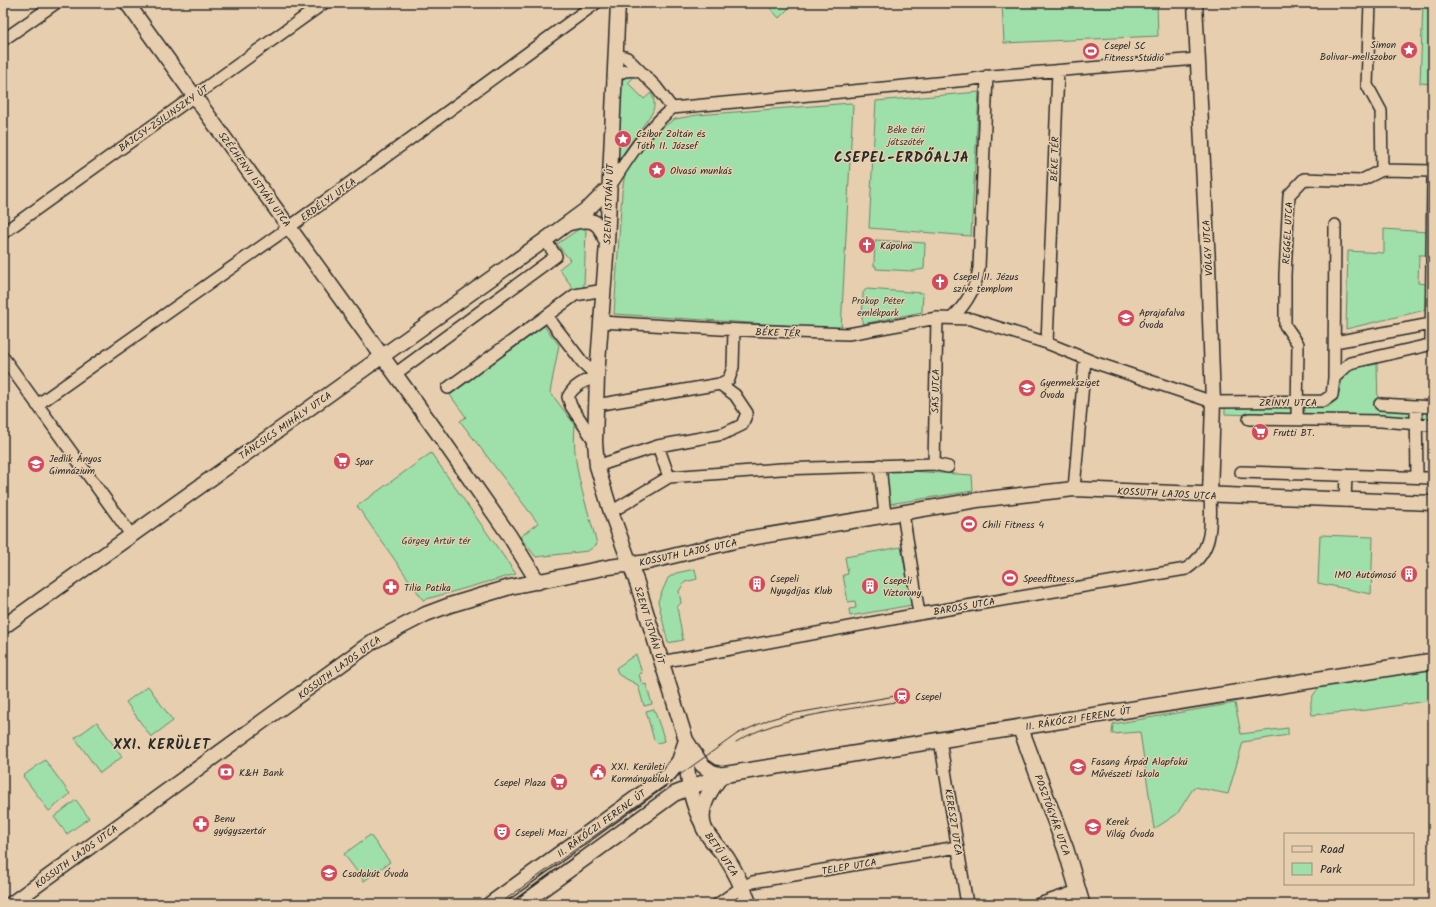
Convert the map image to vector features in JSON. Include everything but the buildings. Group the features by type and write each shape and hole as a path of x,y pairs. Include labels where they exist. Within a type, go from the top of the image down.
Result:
{"main road":[{"name":"II. RÁKÓCZI FERENC ÚT","path":"722,775 1433,661"},
{"name":"POSZTÓGYÁR UTCA","path":"1020,727 1066,850 1080,898"},
{"name":"BETŰ UTCA","path":"722,775 710,792 704,807 702,815 704,827 730,864 749,904"}],"street":[{"path":"3,40 56,3"},
{"name":"SZÉCHENYI ISTVÁN UTCA","path":"127,3 382,356"},
{"name":"BAJCSY-ZSILINSZKY ÚT","path":"3,233 324,3"},
{"name":"ERDÉLYI UTCA","path":"37,405 289,227 596,3"},
{"name":"SZENT ISTVÁN ÚT","path":"618,3 613,80 607,244 597,376 595,442 597,466 686,740 689,781"},
{"name":"VÖLGY UTCA","path":"1195,3 1208,264 1213,402 1210,494"},
{"path":"1370,3 1367,84 1381,111 1382,170 1433,171"},
{"path":"615,54 627,58 665,97 672,108"},
{"path":"609,188 635,146 653,125 672,108 986,76 1197,59"},
{"path":"613,80 618,72 627,70 640,71"},
{"name":"BÉKE TÉR","path":"1047,342 1058,71"},
{"path":"953,317 963,307 972,294 979,268 986,76"},
{"name":"REGGEL UTCA","path":"1298,420 1298,344 1285,325 1285,275 1289,195 1304,179 1360,181 1382,170"},
{"path":"1334,378 1346,365 1354,361 1432,345 1433,176"},
{"name":"TÁNCSICS MIHÁLY UTCA","path":"3,628 545,240 591,206 609,188"},
{"name":"TÁNCSICS MIHÁLY UTCA","path":"567,224 584,220 594,222 603,231 607,244"},
{"name":"ZRÍNYI UTCA","path":"1213,402 1318,402 1326,400 1333,392 1335,342 1334,225"},
{"path":"395,374 556,256 545,240"},
{"path":"448,388 575,295 604,290"},
{"path":"547,316 583,363 597,376 583,382 572,390 568,397 570,406 595,442"},
{"name":"BÉKE TÉR","path":"601,322 734,330 848,334 937,318 953,317 981,321 1047,342 1085,359 1213,402"},
{"name":"SAS UTCA","path":"934,464 937,318"},
{"path":"1335,342 1431,324"},
{"path":"596,405 720,384 729,379 733,368 734,330"},
{"path":"382,356 509,535 538,582"},
{"path":"3,357 132,536"},
{"path":"1074,489 1085,359"},
{"path":"597,466 658,446 723,434 744,423 747,414 744,407 735,395 720,384"},
{"path":"1380,404 1433,407"},
{"path":"1416,406 1415,424 1417,477"},
{"path":"1249,419 1433,425"},
{"path":"658,446 669,478"},
{"path":"611,512 669,478 781,469 880,465 934,464 948,467"},
{"path":"880,465 886,516"},
{"path":"1241,472 1433,478"},
{"path":"1345,501 1346,475"},
{"name":"KOSSUTH LAJOS UTCA","path":"11,904 372,642 394,629 450,605 510,587 609,566 648,562 739,540 903,514 977,500 1074,489 1345,501 1433,503"},
{"name":"BAROSS UTCA","path":"661,662 919,614 1186,569 1201,557 1207,546 1210,530 1210,494"},
{"path":"903,514 919,614"},
{"path":"669,774 679,761 686,740"},
{"name":"SZENT ISTVÁN ÚT","path":"686,740 702,765 707,769 722,775"},
{"name":"KERESZT UTCA","path":"940,740 967,904"},
{"name":"II. RÁKÓCZI FERENC ÚT","path":"490,904 669,774 689,781 722,775"},
{"name":"II. RÁKÓCZI FERENC ÚT","path":"522,904 674,794 689,781"},
{"name":"BETŰ UTCA","path":"689,781 694,809 704,827"},
{"path":"661,803 681,801 694,809"},
{"name":"TELEP UTCA","path":"718,904 742,887 753,882 957,847"},
{"path":"1039,904 1080,898"}],"green space":[{"path":"737,3 794,3 779,18 769,7 752,7"},
{"path":"1002,3 1157,3 1158,36 1004,43"},
{"path":"1423,3 1433,3 1433,84 1420,83"},
{"path":"632,74 634,77 628,83 644,99 651,93 654,101 654,108 615,165 618,77"},
{"name":"Béke téri játszótér","path":"979,92 971,236 869,228 876,101"},
{"path":"851,103 853,105 841,329 614,314 622,192 625,173 655,132 675,119 697,115"},
{"path":"582,227 586,230 584,286 576,292 559,269 570,260 557,244"},
{"path":"1384,229 1427,232 1426,255 1419,255 1418,283 1426,284 1425,310 1346,329 1348,251 1384,253"},
{"path":"875,240 925,243 924,269 913,271 876,269 876,266 874,266"},
{"name":"Prokop Péter emlékpark","path":"866,289 923,293 922,312 862,324 863,293"},
{"path":"544,326 559,345 550,392 575,425 575,455 581,485 597,544 588,551 536,557 520,537 538,523 460,421 466,417 450,395"},
{"path":"1377,364 1378,409 1433,411 1433,421 1225,414 1225,406 1328,407 1337,400 1343,377 1352,368"},
{"name":"Görgey Artúr tér","path":"431,453 516,574 423,600 357,506"},
{"path":"895,470 972,475 973,491 889,504 886,477 890,471"},
{"path":"1320,535 1373,537 1371,594 1318,583"},
{"path":"901,547 912,605 850,616 849,609 856,608 855,601 848,602 843,575 848,574 845,557"},
{"path":"695,569 697,579 685,582 679,591 681,603 677,607 683,640 668,643 658,601 668,578 676,573"},
{"path":"636,654 642,673 639,674 642,685 646,684 652,704 644,706 638,685 619,675 616,668"},
{"path":"1433,669 1433,700 1368,710 1312,715 1311,702 1313,695 1322,686"},
{"path":"148,686 173,721 151,737 126,702"},
{"path":"1235,703 1241,734 1288,728 1288,735 1243,742 1228,794 1194,787 1177,814 1154,829 1140,732 1112,734 1113,724"},
{"path":"654,709 665,741 657,743 654,740 646,711"},
{"path":"97,722 122,757 100,773 75,738"},
{"path":"45,760 70,794 49,811 23,776"},
{"path":"76,800 89,818 67,834 54,817"},
{"path":"370,835 390,862 364,881 344,854"}],"tram line":[{"path":"499,904 737,734 768,720 785,715 901,695"},
{"path":"736,742 773,725 794,719 839,710 903,701"},
{"path":"510,904 581,852"}],"place":[{"name":"Simon Bolivar-mellszobor","path":"1409,50"},
{"name":"Csepel SC Fitness Stúdió","path":"1091,51"},
{"name":"Czibor Zoltán és Tóth II. József","path":"623,139"},
{"name":"Olvasó munkás","path":"657,170"},
{"name":"Kápolna","path":"867,245"},
{"name":"Csepel II. Jézus szíve templom","path":"940,282"},
{"name":"Aprajafalva Óvoda","path":"1126,318"},
{"name":"Gyermeksziget Óvoda","path":"1027,388"},
{"name":"Frutti BT.","path":"1260,432"},
{"name":"Spar","path":"342,461"},
{"name":"Jedlik Ányos Gimnázium","path":"36,464"},
{"name":"Chili Fitness 4","path":"969,524"},
{"name":"IMO Autómosó","path":"1409,574"},
{"name":"Speedfitness","path":"1010,578"},
{"name":"Csepeli Nyugdíjas Klub","path":"757,584"},
{"name":"Csepeli Víztorony","path":"870,586"},
{"name":"Tilia Patika","path":"391,587"},
{"name":"Csepel","path":"902,696"},
{"name":"Fasang Árpád Alapfokú Művészeti Iskola","path":"1078,767"},
{"name":"K&H Bank","path":"226,772"},
{"name":"XXI. Kerületi Kormányablak","path":"598,772"},
{"name":"Csepel Plaza","path":"559,782"},
{"name":"Benu gyógyszertár","path":"201,824"},
{"name":"Kerek Világ Óvoda","path":"1093,827"},
{"name":"Csepeli Mozi","path":"502,832"},
{"name":"Csodakút Óvoda","path":"329,873"}],"district":[{"name":"CSEPEL-ERDŐALJA","path":"902,157"},
{"name":"XXI. KERÜLET","path":"162,744"}]}
